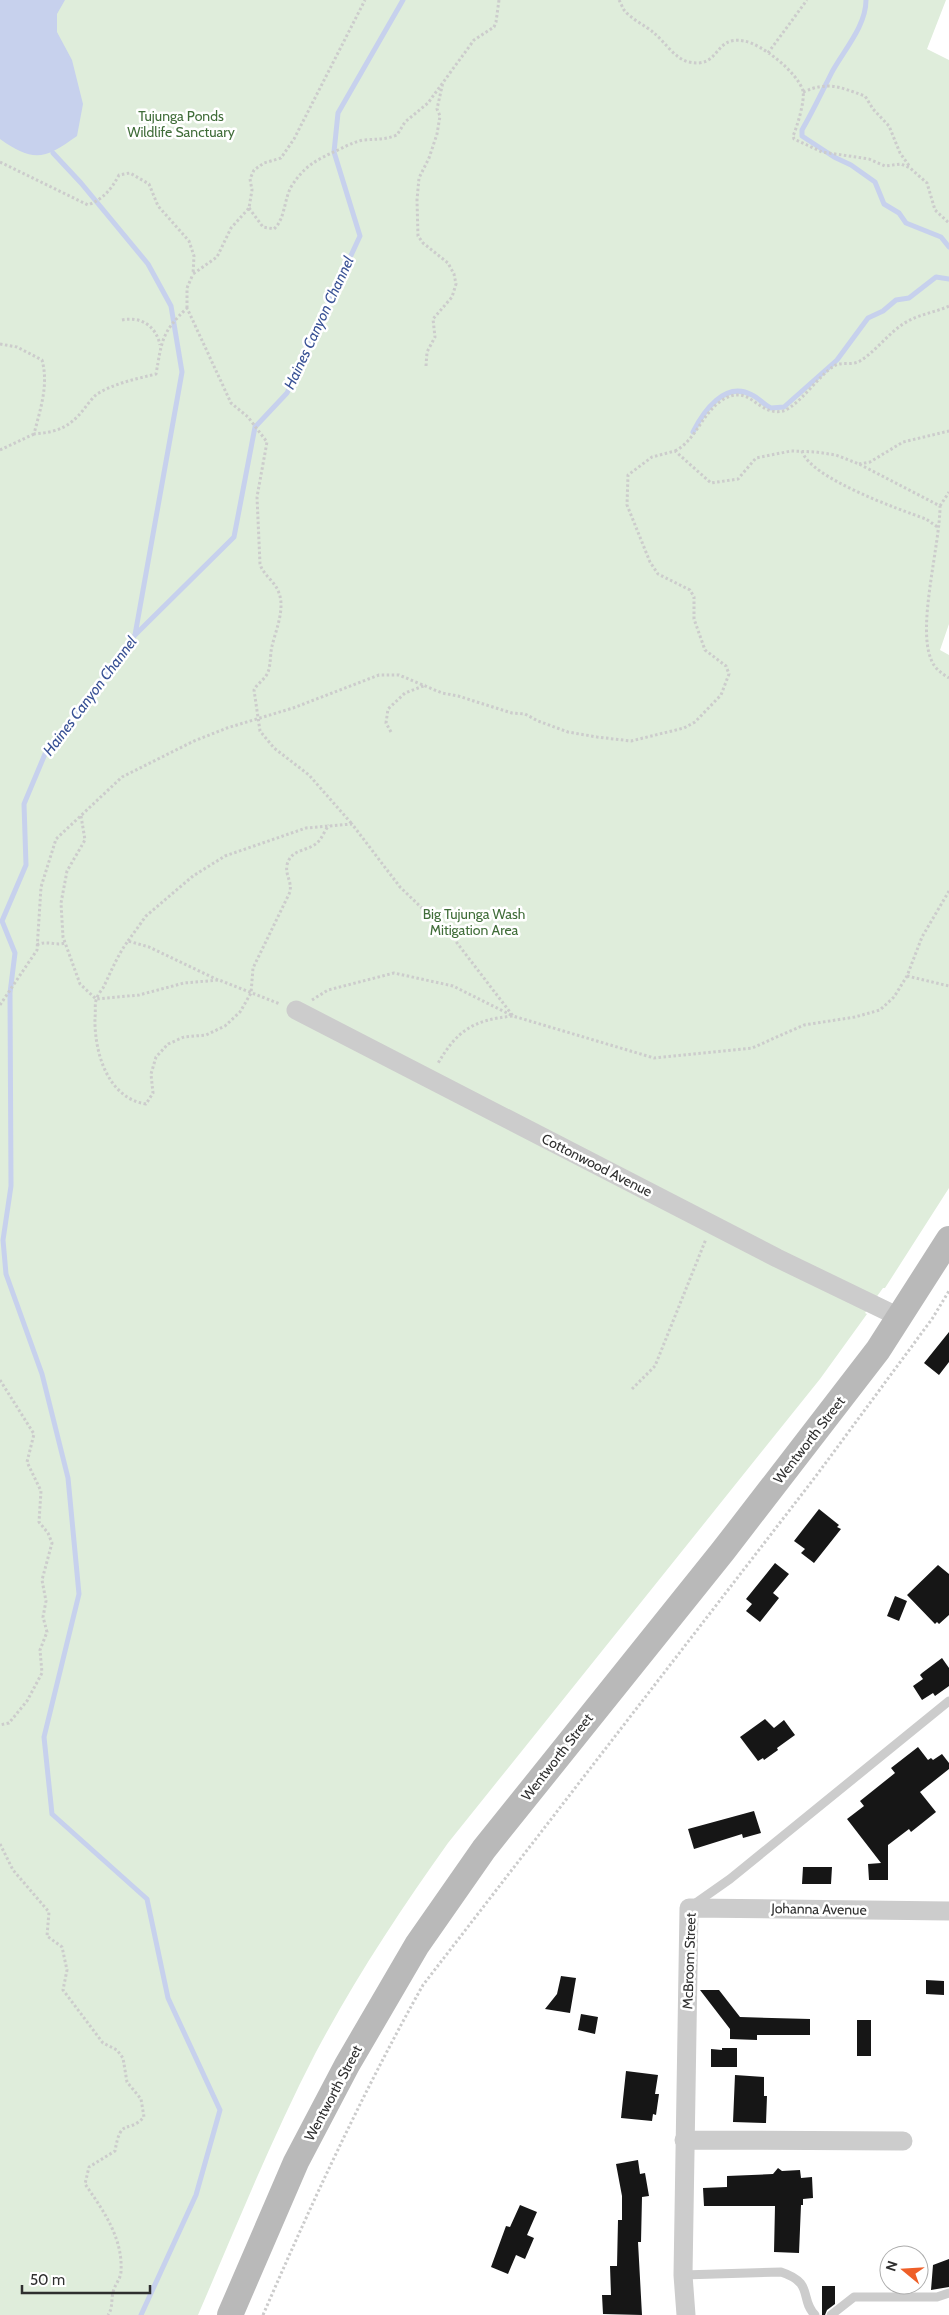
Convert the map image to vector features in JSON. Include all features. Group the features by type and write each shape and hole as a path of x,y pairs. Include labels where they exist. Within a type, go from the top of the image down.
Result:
{"main road":[{"name":"Wentworth Street","path":"230,2315 296,2162 347,2065 417,1945 484,1849 723,1551 878,1350 949,1239"}],"street":[{"name":"Cottonwood Avenue","path":"296,1010 712,1225 899,1317"},
{"name":"Johanna Avenue","path":"689,1908 949,1912"},
{"name":"McBroom Street","path":"686,2315 683,2275 689,1908"},
{"path":"684,2140 903,2141"}],"lane":[{"name":"McBroom Street","path":"689,1908 730,1879 949,1701"},
{"path":"683,2275 781,2272 795,2276 806,2291 810,2310 815,2315"},
{"path":"831,2315 854,2297 937,2297 949,2293"}],"path":[{"path":"193,274 217,257 231,228 249,208 252,190 250,179 254,170 264,163 280,158 294,139 365,0"},
{"path":"249,208 263,226 274,229 279,224 290,189 308,166 318,158 363,140 377,141 397,135 405,122 428,103 474,40 494,27 500,0"},
{"path":"619,0 625,11 656,34 667,46 687,62 704,64 713,58 720,48 730,40 745,41 768,53 786,67 798,81 803,92 800,114 793,136 794,140 822,152 869,159 885,166 901,164 910,168 928,183 935,210 949,223"},
{"path":"768,53 807,0"},
{"path":"426,366 427,352 435,337 433,319 452,297 456,284 454,274 448,263 423,243 418,236 417,200 419,178 429,158 437,134 440,116 437,109 444,79"},
{"path":"803,92 826,85 865,96 873,109 890,126 900,153 910,168"},
{"path":"0,162 88,205 104,197 112,188 119,175 130,173 149,184 158,206 189,241 194,256 193,274 187,288 187,308 231,403 248,417 267,442 257,497 260,564 262,570 275,584 280,594 280,604 279,624 272,646 268,672 256,684 254,690 260,731 274,748 309,775 352,824 400,887 454,939 513,1016"},
{"path":"0,1005 33,958 38,945 41,887 56,839 122,778 194,741 379,675 399,675 427,685 442,693 458,696 512,713 525,714 568,732 630,741 684,728 704,715 721,695 729,674 726,666 706,650 694,619 694,596 690,590 658,574 650,562 628,505 628,475 652,457 686,445 710,410 721,401 735,394 746,396 761,407 772,412 784,410 834,366 856,363 902,324 921,314 949,306"},
{"path":"160,345 169,327 187,308"},
{"path":"0,450 34,434 52,433 77,418 96,395 121,383 156,374 160,345 158,333 145,321 122,320"},
{"path":"0,344 17,347 42,360 46,372 43,399 34,434"},
{"path":"859,464 870,462 903,442 949,431"},
{"path":"675,450 711,482 738,479 756,458 790,450 836,455 859,464 940,506"},
{"path":"802,451 806,461 839,483 926,519 939,528"},
{"path":"949,492 940,506 939,528 929,597 927,640 931,659 939,672 949,678"},
{"path":"391,732 386,723 388,709 405,693 427,685"},
{"path":"80,816 85,840 67,871 62,903 65,943 80,984 96,999 139,995 184,983 219,980"},
{"path":"329,826 319,842 293,854 287,865 288,876 292,883 290,892 253,968 250,992 240,1012 226,1026 206,1035 184,1037 168,1044 156,1057 151,1074 153,1093 146,1104 134,1102 118,1090 99,1057 95,1027 96,999 116,958 146,916 194,876 225,856 306,828 329,826 352,824"},
{"path":"128,941 149,947 219,980 296,1010 328,990 394,973 452,986 513,1016 654,1058 752,1048 804,1025 855,1017 880,1010 894,997 907,976 922,937 949,891"},
{"path":"38,945 43,942 56,945 65,943"},
{"path":"907,976 949,986"},
{"path":"429,1078 453,1040 470,1026 490,1018 513,1016"},
{"path":"632,1389 655,1366 712,1225"},
{"path":"263,2315 349,2122 423,1985 816,1476 932,1319 949,1292"},
{"path":"0,1380 34,1434 27,1462 41,1491 39,1522 48,1533 52,1543 42,1580 46,1601 43,1617 47,1632 40,1650 42,1673 27,1701 9,1723 0,1725"},
{"path":"0,1844 3,1846 13,1870 49,1912 47,1936 62,1948 67,1970 63,1990 103,2044 117,2050 122,2058 127,2082 141,2100 144,2117 138,2123 124,2127 118,2133 115,2150 89,2167 85,2184 108,2218 120,2251 121,2273 113,2291 111,2311 108,2315"}],"green space":[{"name":"Big Tujunga Wash Mitigation Area","path":"0,0 946,0 927,49 949,60 949,624 940,650 949,655 949,1188 885,1288 883,1288 865,1313 867,1314 820,1379 448,1843 395,1919 346,1998 300,2084 255,2182 198,2315 0,2315"}],"water":[{"path":"0,0 65,0 57,14 57,32 72,60 83,104 77,136 48,153 31,155 12,147 0,139"}],"building":[{"path":"949,1332 949,1362 939,1375 924,1363"},
{"path":"819,1509 839,1525 837,1527 841,1529 814,1563 801,1553 805,1549 794,1541"},
{"path":"775,1563 789,1574 773,1593 779,1598 760,1622 746,1611 752,1604 746,1599"},
{"path":"938,1565 949,1574 949,1615 939,1624 937,1622 935,1624 907,1595"},
{"path":"895,1596 907,1601 899,1621 887,1616"},
{"path":"942,1658 949,1668 949,1686 935,1696 933,1693 922,1700 913,1686 923,1679 920,1675 922,1673"},
{"path":"765,1719 774,1728 784,1720 795,1735 764,1760 763,1758 758,1761 740,1737"},
{"path":"918,1747 928,1760 931,1758 933,1760 942,1754 949,1763 949,1769 920,1792 936,1812 911,1832 909,1829 888,1845 888,1880 869,1880 868,1864 881,1863 847,1819 864,1806 860,1801 895,1773 891,1768"},
{"path":"754,1811 761,1833 743,1838 742,1834 694,1849 688,1829"},
{"path":"803,1867 832,1867 831,1884 802,1884"},
{"path":"561,1976 576,1978 570,2013 545,2009 557,1994"},
{"path":"926,1980 944,1981 944,1995 926,1994"},
{"path":"700,1990 719,1990 740,2017 810,2019 810,2035 757,2035 757,2040 730,2039 730,2029"},
{"path":"581,2014 598,2017 595,2034 578,2030"},
{"path":"857,2020 871,2020 871,2056 857,2056"},
{"path":"722,2048 737,2048 737,2067 711,2067 711,2049 722,2050"},
{"path":"626,2071 658,2075 655,2094 659,2094 656,2115 653,2114 652,2121 621,2118"},
{"path":"735,2075 764,2077 764,2096 767,2096 766,2123 733,2122"},
{"path":"638,2160 640,2174 645,2173 649,2196 642,2197 641,2242 638,2242 642,2315 603,2314 602,2295 611,2295 610,2266 617,2266 618,2220 622,2220 622,2196 616,2164"},
{"path":"778,2168 782,2171 800,2170 801,2178 812,2177 813,2198 803,2199 803,2205 801,2205 799,2253 774,2252 775,2206 704,2206 703,2188 727,2187 727,2176 773,2174"},
{"path":"520,2205 537,2212 527,2235 534,2238 525,2259 516,2255 508,2274 491,2267 506,2226 510,2227"},
{"path":"949,2259 949,2287 931,2290 933,2265"},
{"path":"822,2286 835,2286 835,2304 827,2310 825,2315 822,2315"}],"waterway":[{"name":"Haines Canyon Channel","path":"141,2315 196,2195 220,2110 168,1998 147,1899 52,1814 44,1737 79,1594 68,1478 42,1374 6,1274 3,1240 11,1186 10,993 15,953 2,921 26,865 24,804 45,754 135,635 234,537 255,427 287,393 360,236 334,152 338,113 403,0"},
{"path":"866,0 865,10 854,38 832,72 802,130 802,136 834,157 851,165 875,182 884,204 899,213 906,223 941,237 949,247"},
{"path":"53,153 81,183 148,264 171,306 182,372 135,635"},
{"path":"693,432 716,400 733,392 742,391 752,395 771,408 784,407 837,360 868,318 883,311 896,300 909,298 936,277 949,279"}],"park label":[{"name":"Tujunga Ponds Wildlife Sanctuary","path":"181,124"}]}
